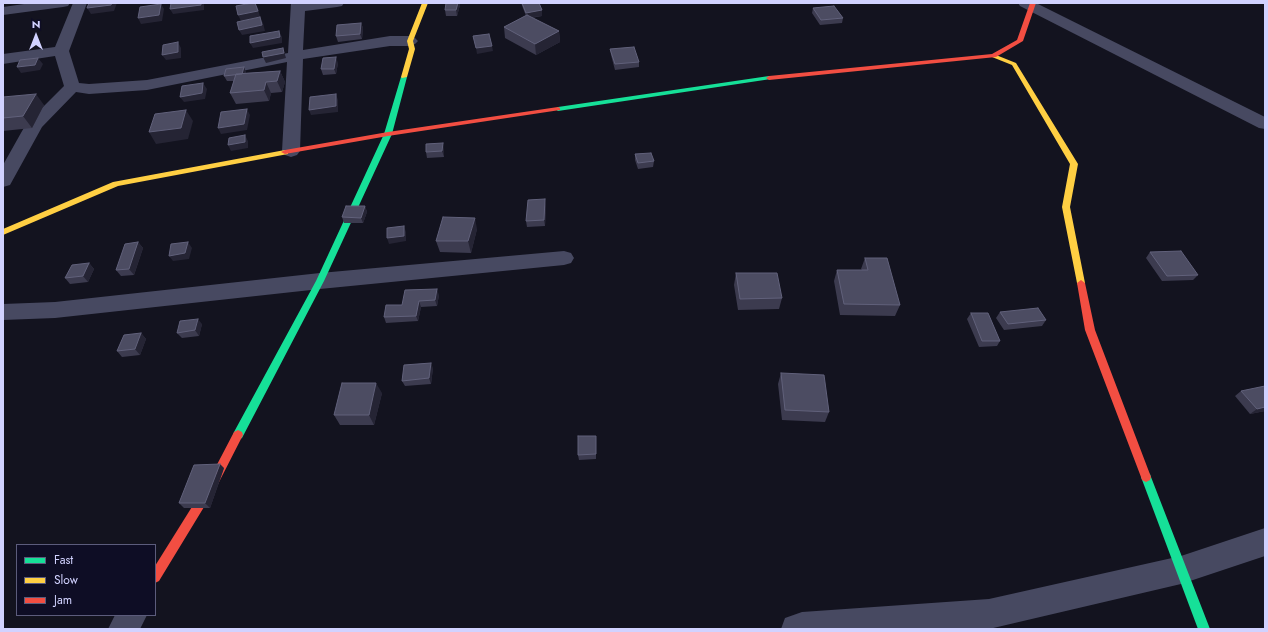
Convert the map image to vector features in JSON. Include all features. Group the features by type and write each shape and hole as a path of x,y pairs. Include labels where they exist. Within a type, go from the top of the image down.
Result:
{"street":[{"path":"3,11 62,3"},
{"path":"72,87 61,51 80,3"},
{"path":"291,150 298,5 337,3"},
{"path":"156,575 214,481 320,281 388,134 412,49 410,41 425,3"},
{"path":"3,232 116,184 291,150 750,80 994,56 1020,41 1030,4 1265,124"},
{"path":"72,87 89,89 147,85 296,56 390,41 410,41"},
{"path":"3,58 61,51"},
{"path":"994,56 1014,64 1074,164 1066,207 1090,330 1204,629"},
{"path":"3,181 35,124 72,87"},
{"path":"3,312 55,310 320,281 564,258"},
{"path":"796,629 802,627 989,614 1181,570 1265,542"},
{"path":"123,629 131,616"}],"building":[{"path":"89,3 112,3 111,5 87,8"},
{"path":"171,3 201,3 201,5 170,9"},
{"path":"255,3 258,11 238,15 236,6"},
{"path":"446,3 458,3 456,10 445,10"},
{"path":"522,3 539,3 542,10 526,13"},
{"path":"161,4 159,15 138,18 140,7"},
{"path":"834,6 843,18 821,20 813,8"},
{"path":"527,15 559,31 535,44 504,27"},
{"path":"260,17 262,25 239,30 237,22"},
{"path":"361,23 360,34 336,36 337,25"},
{"path":"279,31 280,37 250,43 250,36"},
{"path":"489,34 492,46 476,48 473,36"},
{"path":"178,42 178,52 162,55 163,45"},
{"path":"634,47 639,62 615,64 610,49"},
{"path":"283,48 284,53 263,57 262,52"},
{"path":"336,57 334,69 321,69 323,58"},
{"path":"38,58 35,65 17,67 20,60"},
{"path":"244,67 242,74 224,76 226,69"},
{"path":"280,71 277,81 266,82 264,90 230,93 236,74"},
{"path":"203,83 202,93 180,97 182,86"},
{"path":"36,94 23,116 3,118 3,97"},
{"path":"336,94 336,106 309,110 310,97"},
{"path":"247,109 244,124 218,128 221,112"},
{"path":"186,110 181,128 149,132 155,114"},
{"path":"245,135 245,142 228,145 229,138"},
{"path":"443,143 442,151 426,152 426,144"},
{"path":"651,153 654,161 638,163 635,154"},
{"path":"545,199 544,220 526,221 528,200"},
{"path":"346,206 365,206 361,218 342,217"},
{"path":"443,217 475,218 468,241 436,241"},
{"path":"404,226 404,236 387,238 387,228"},
{"path":"138,242 129,269 116,270 125,244"},
{"path":"188,242 185,253 169,256 171,244"},
{"path":"1181,251 1198,275 1167,276 1150,252"},
{"path":"865,258 887,258 900,305 844,304 837,270 868,270"},
{"path":"89,263 83,276 65,278 72,265"},
{"path":"736,273 777,273 782,298 740,299"},
{"path":"437,289 435,300 419,301 416,316 384,317 386,305 402,305 405,290"},
{"path":"1038,308 1046,320 1008,324 1000,312"},
{"path":"971,313 988,313 1000,341 982,341"},
{"path":"198,319 195,330 177,333 180,321"},
{"path":"141,333 135,349 117,351 124,335"},
{"path":"431,363 429,378 402,381 404,365"},
{"path":"781,373 824,375 829,412 785,410"},
{"path":"342,383 376,383 369,415 334,415"},
{"path":"1265,386 1265,407 1257,409 1241,391"},
{"path":"578,436 596,436 596,454 578,455"},
{"path":"220,464 205,503 179,503 194,465"}],"traffic: fast":[{"path":"238,435 320,281 388,134 404,77"},
{"path":"558,109 769,78"},
{"path":"1146,477 1204,629"}],"traffic: slow":[{"path":"404,77 412,49 410,41 425,3"},
{"path":"994,56 1014,64 1074,164 1066,207 1081,283"},
{"path":"3,232 116,184 285,152"}],"traffic: jam":[{"path":"769,78 994,56 1020,41 1033,3"},
{"path":"285,152 388,134 558,109"},
{"path":"1081,283 1090,330 1146,477"},
{"path":"156,575 214,481 238,435"}]}
